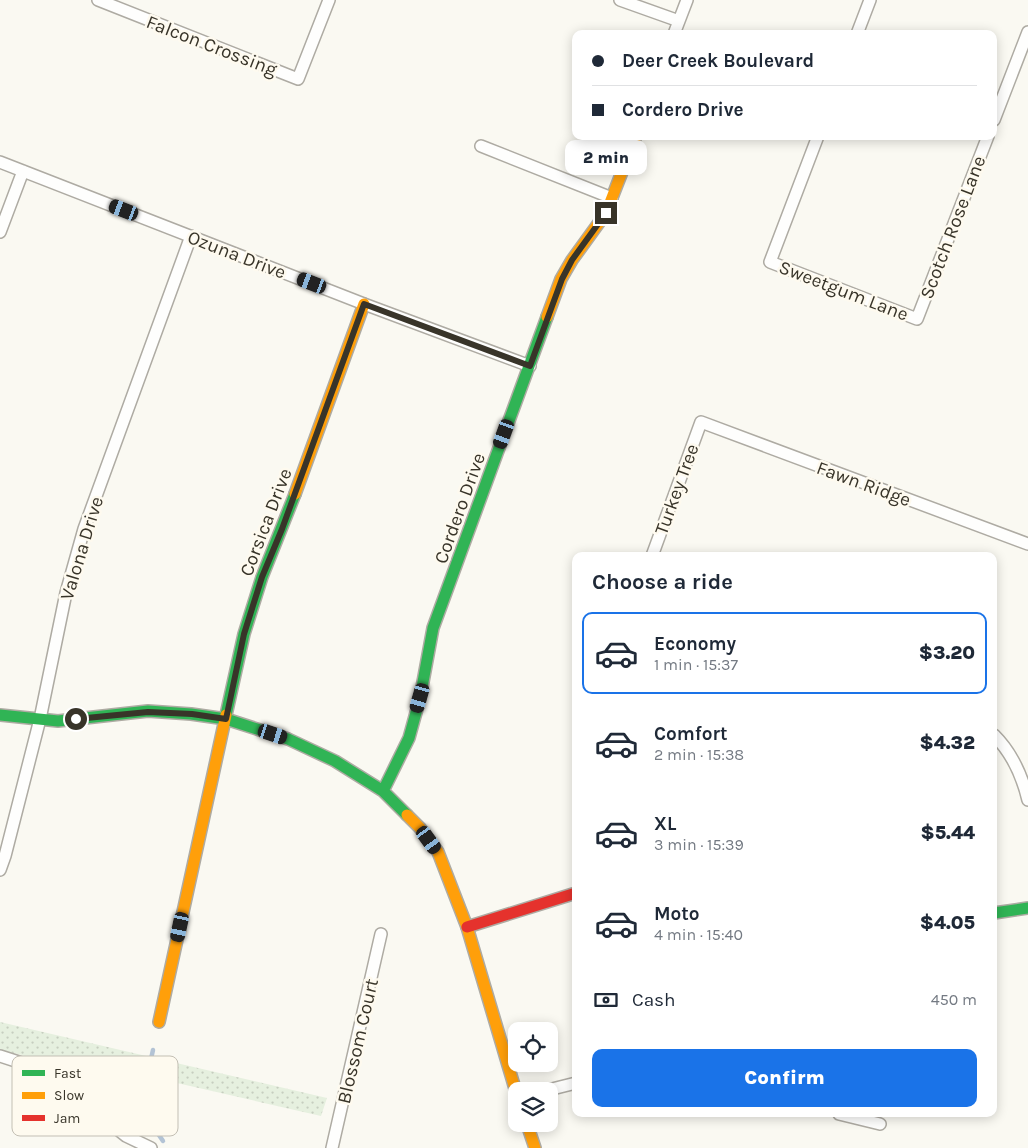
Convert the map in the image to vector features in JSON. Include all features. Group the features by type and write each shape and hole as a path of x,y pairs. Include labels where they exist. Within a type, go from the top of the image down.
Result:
{"street":[{"name":"Falcon Crossing","path":"98,0 298,79 330,0"},
{"path":"620,0 679,21"},
{"path":"676,30 687,0"},
{"path":"859,30 870,0"},
{"path":"997,112 1028,32"},
{"name":"Cordero Drive","path":"383,791 409,738 420,698 433,628 562,279 572,260 606,213 634,140"},
{"name":"Sweetgum Lane","path":"816,140 770,262 917,319"},
{"name":"Scotch Rose Lane","path":"917,319 986,140"},
{"path":"481,146 612,198"},
{"name":"Ozuna Drive","path":"0,162 364,304 530,366"},
{"path":"0,232 23,171"},
{"name":"Valona Drive","path":"0,870 40,719 66,593 84,529 191,236"},
{"name":"Corsica Drive","path":"159,1022 244,634 262,577 282,529 364,304"},
{"name":"Fawn Ridge","path":"701,422 1028,544"},
{"name":"Turkey Tree","path":"653,552 701,422"},
{"path":"0,715 58,721 148,712 192,714 226,719 288,739 335,762 383,791 420,828 438,852 467,927 513,1082"},
{"path":"997,737 1019,771 1028,800"},
{"path":"467,927 572,894"},
{"path":"997,913 1028,908"},
{"name":"Blossom Court","path":"332,1148 381,934"},
{"path":"0,1056 12,1060"},
{"path":"558,1088 572,1084"},
{"path":"851,1117 880,1124"},
{"path":"530,1132 535,1148"},
{"path":"126,1136 151,1148"}],"green space":[{"path":"0,1022 146,1056 24,1056 0,1050"},
{"path":"178,1063 327,1098 321,1116 178,1083"}],"waterway":[{"path":"152,1056 153,1050"},
{"path":"160,1136 163,1141"}],"traffic: fast":[{"path":"383,791 409,738 420,698 433,628 547,317"},
{"path":"226,715 244,634 262,577 295,494"},
{"path":"0,715 58,721 148,711 226,719 288,739 335,761 383,791 407,815"},
{"path":"997,913 1028,908"}],"traffic: slow":[{"path":"547,317 561,279 572,260 606,213 634,140"},
{"path":"295,494 364,304"},
{"path":"159,1022 226,715"},
{"path":"407,815 420,828 438,852 467,927 513,1082"},
{"path":"530,1132 535,1148"}],"traffic: jam":[{"path":"467,927 572,894"}],"route":[{"path":"76,719 148,712 192,714 226,719 244,634 262,577 282,529 364,304 530,366 562,279 572,260 606,213"}]}
